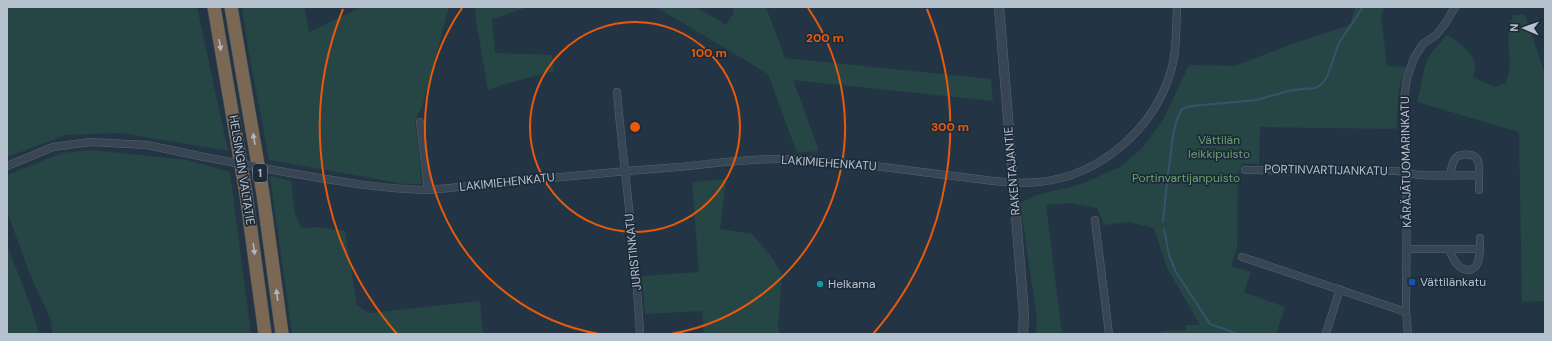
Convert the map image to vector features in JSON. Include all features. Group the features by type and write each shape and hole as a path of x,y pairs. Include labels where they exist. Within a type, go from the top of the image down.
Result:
{"highway":[{"name":"HELSINGIN VALTATIE","path":"214,7 246,194 265,334"},
{"name":"HELSINGIN VALTATIE","path":"231,9 264,194 282,334"}],"street":[{"name":"RAKENTAJANTIE","path":"998,7 1024,314 1023,334"},
{"name":"LAKIMIEHENKATU","path":"7,166 53,147 90,142 146,145 290,173 397,189 428,190 624,171 776,159 858,164 1012,182 1044,181 1080,171 1112,154 1134,135 1147,119 1161,97 1171,70 1176,33 1177,7"},
{"name":"KÄRÄJÄTUOMARINKATU","path":"1408,334 1406,312 1407,174 1404,98 1410,68 1419,50 1440,31 1455,7"},
{"name":"JURISTINKATU","path":"617,92 624,171 638,285 640,334"},
{"path":"420,122 428,190"},
{"path":"1450,175 1455,159 1461,155 1472,155 1477,159 1479,166 1479,190"},
{"name":"PORTINVARTIJANKATU","path":"1245,170 1398,171 1407,174 1479,175"},
{"path":"1095,220 1109,334"},
{"path":"1449,250 1458,266 1468,270 1475,268 1480,249 1480,238"},
{"path":"1407,249 1480,249"},
{"path":"1242,257 1406,312"},
{"path":"1326,333 1340,289"}],"green space":[{"path":"7,7 197,7 228,151 120,133 66,135 7,157"},
{"path":"242,7 304,7 309,32 362,7 449,7 422,107 415,120 422,184 405,184 269,160 248,48"},
{"path":"476,7 528,7 492,19 495,53 552,55 554,71 501,85 488,90 475,14"},
{"path":"656,7 696,7 726,25 734,12 732,7 766,7 785,58 991,79 993,101 793,80 819,151 797,153 768,74"},
{"name":"Portinvartijanpuisto","path":"1355,7 1385,7 1381,15 1387,66 1406,67 1399,88 1396,129 1260,127 1259,164 1242,163 1238,176 1237,247 1231,266 1251,272 1244,292 1285,307 1276,334 1161,334 1161,331 1186,330 1186,325 1200,325 1167,268 1154,228 1129,222 1104,225 1097,208 1069,203 1046,205 1062,334 1035,334 1037,319 1020,203 1036,195 1079,185 1120,167 1144,146 1163,120 1189,65 1235,66 1289,45 1350,25"},
{"path":"1513,15 1525,15 1545,74 1545,301 1522,302 1519,132 1417,102 1426,62 1431,53 1447,35 1460,43 1471,55 1475,64 1473,77 1495,87 1506,83 1510,66 1508,32"},
{"path":"92,150 187,160 230,172 251,334 53,334 50,318 29,272 7,211 7,175 62,153"},
{"path":"270,176 291,181 295,214 301,228 318,227 345,231 357,305 369,313 480,301 483,334 292,334"},
{"path":"726,179 720,229 752,234 771,256 782,274 778,326 780,334 704,334 702,311 645,314 642,276 699,272 692,182"},
{"path":"7,245 30,304 39,334 7,334"}],"waterway":[{"path":"1163,221 1173,134 1182,109 1191,106 1257,100 1292,90 1315,88 1321,85 1327,77 1339,43 1363,7"},
{"path":"1164,229 1169,255 1176,272 1210,324 1238,334"}],"place":[{"name":"Vättilänkatu","path":"1412,282"},
{"name":"Helkama","path":"820,284"}],"park label":[{"name":"Vättilän leikkipuisto","path":"1219,147"}]}
